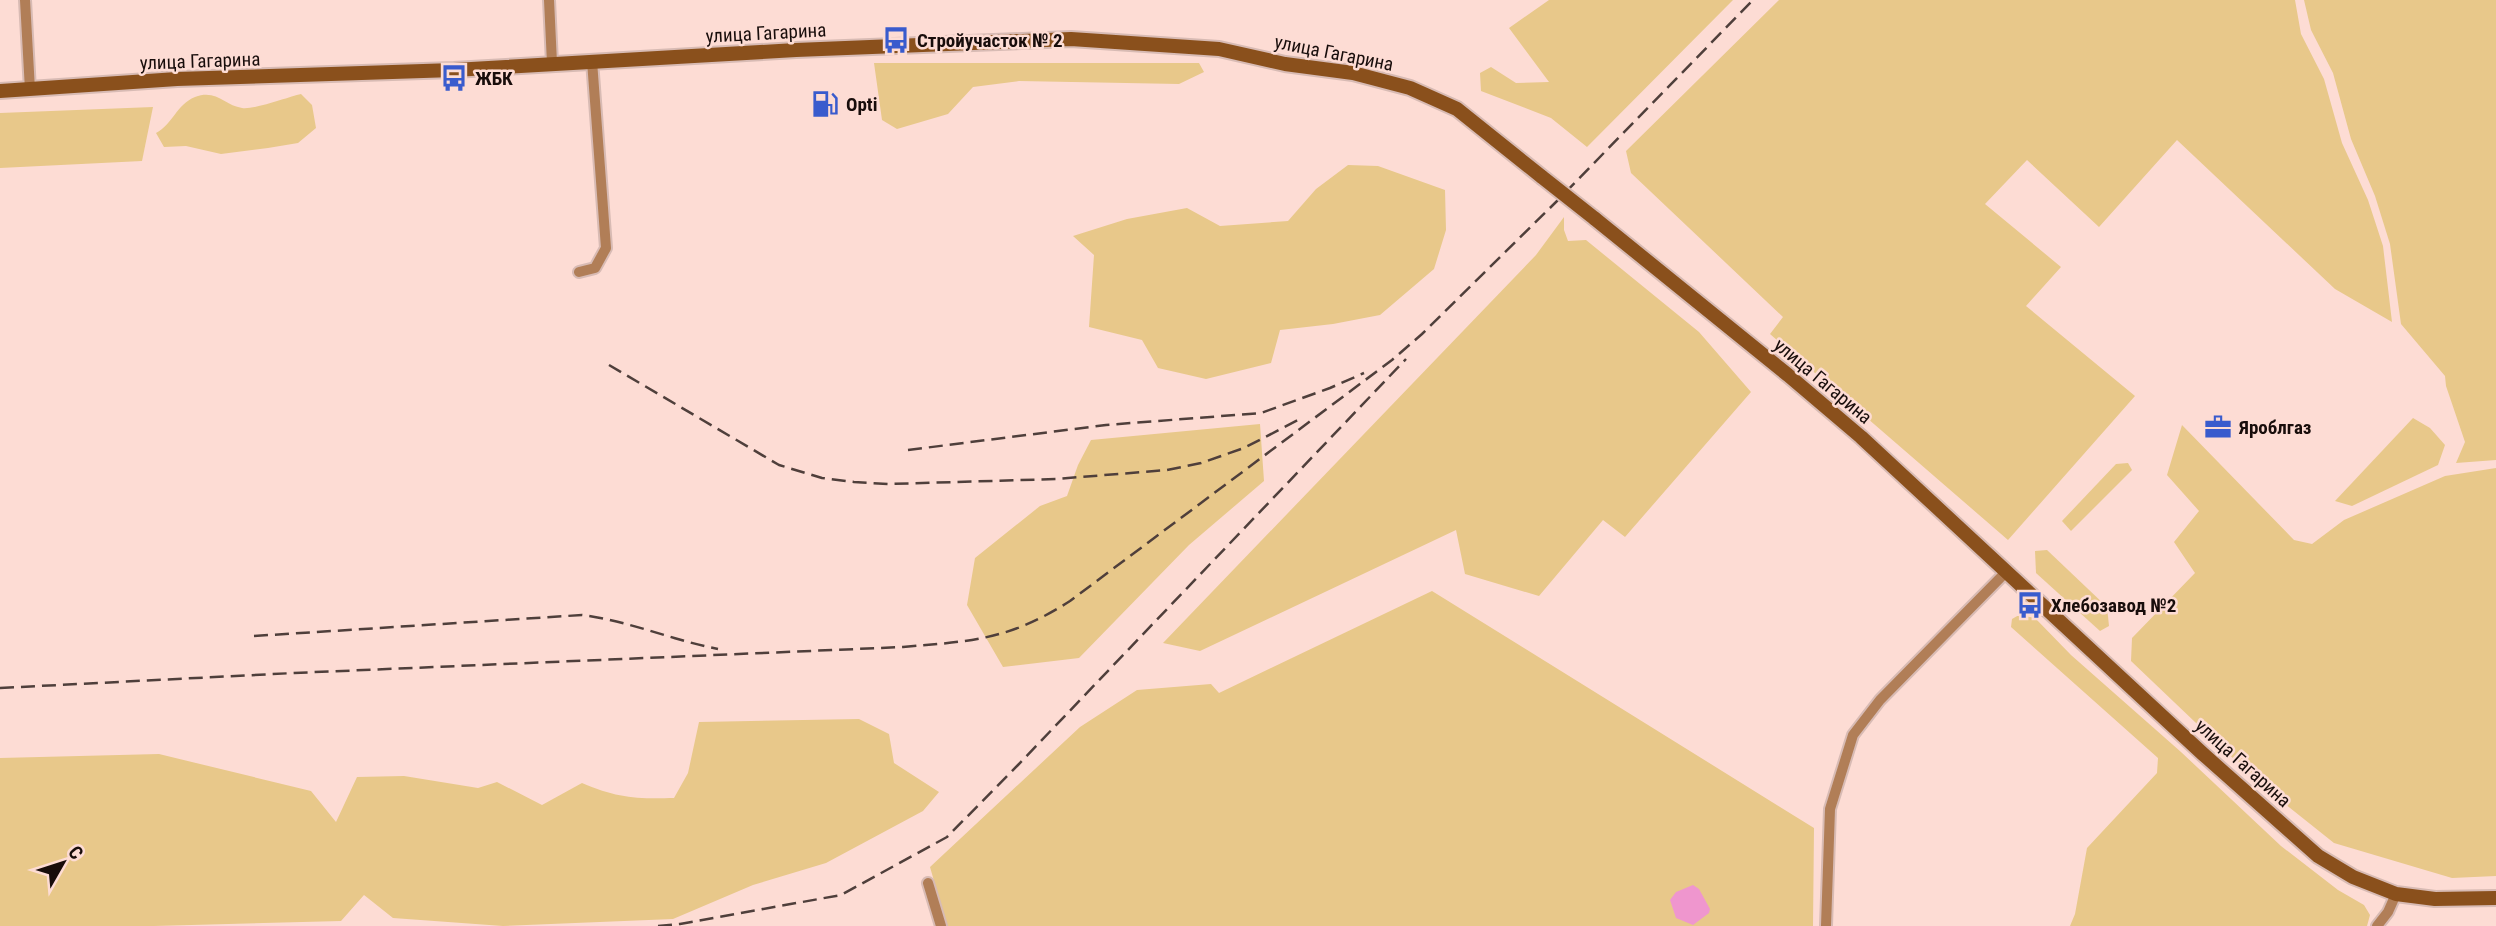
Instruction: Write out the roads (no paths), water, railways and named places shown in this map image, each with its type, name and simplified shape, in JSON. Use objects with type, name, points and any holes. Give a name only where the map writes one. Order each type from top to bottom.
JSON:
[{"type":"main road","name":"улица Гагарина","points":[[0,91],[177,79],[335,75],[1071,39],[1219,49],[1285,64],[1382,79],[1429,94],[1467,116],[1828,409],[2318,856],[2353,877],[2396,894],[2435,899],[2496,898]]},
{"type":"street","points":[[25,0],[30,90]]},
{"type":"street","points":[[549,0],[552,63]]},
{"type":"street","points":[[579,272],[595,268],[606,248],[592,61]]},
{"type":"street","points":[[1826,926],[1830,809],[1853,735],[1881,700],[2007,571]]},
{"type":"street","points":[[928,883],[941,926]]},
{"type":"street","points":[[2377,926],[2388,912],[2396,894]]},
{"type":"railway","points":[[0,688],[903,647],[971,640],[1028,624],[1070,601],[1392,360],[1557,201],[1753,0]]},
{"type":"railway","points":[[658,926],[841,895],[947,837],[1406,359]]},
{"type":"railway","points":[[609,365],[779,465],[822,478],[854,482],[888,484],[1056,479],[1167,470],[1201,463],[1244,448],[1300,419]]},
{"type":"railway","points":[[908,450],[1106,425],[1261,413],[1364,373]]},
{"type":"railway","points":[[254,636],[582,615],[718,649]]},
{"type":"place","name":"Стройучасток № 2","points":[[896,40]]},
{"type":"place","name":"ЖБК","points":[[454,78]]},
{"type":"place","name":"Opti","points":[[825,104]]},
{"type":"place","name":"Яроблгаз","points":[[2218,427]]},
{"type":"place","name":"Хлебозавод №2","points":[[2030,605]]}]
